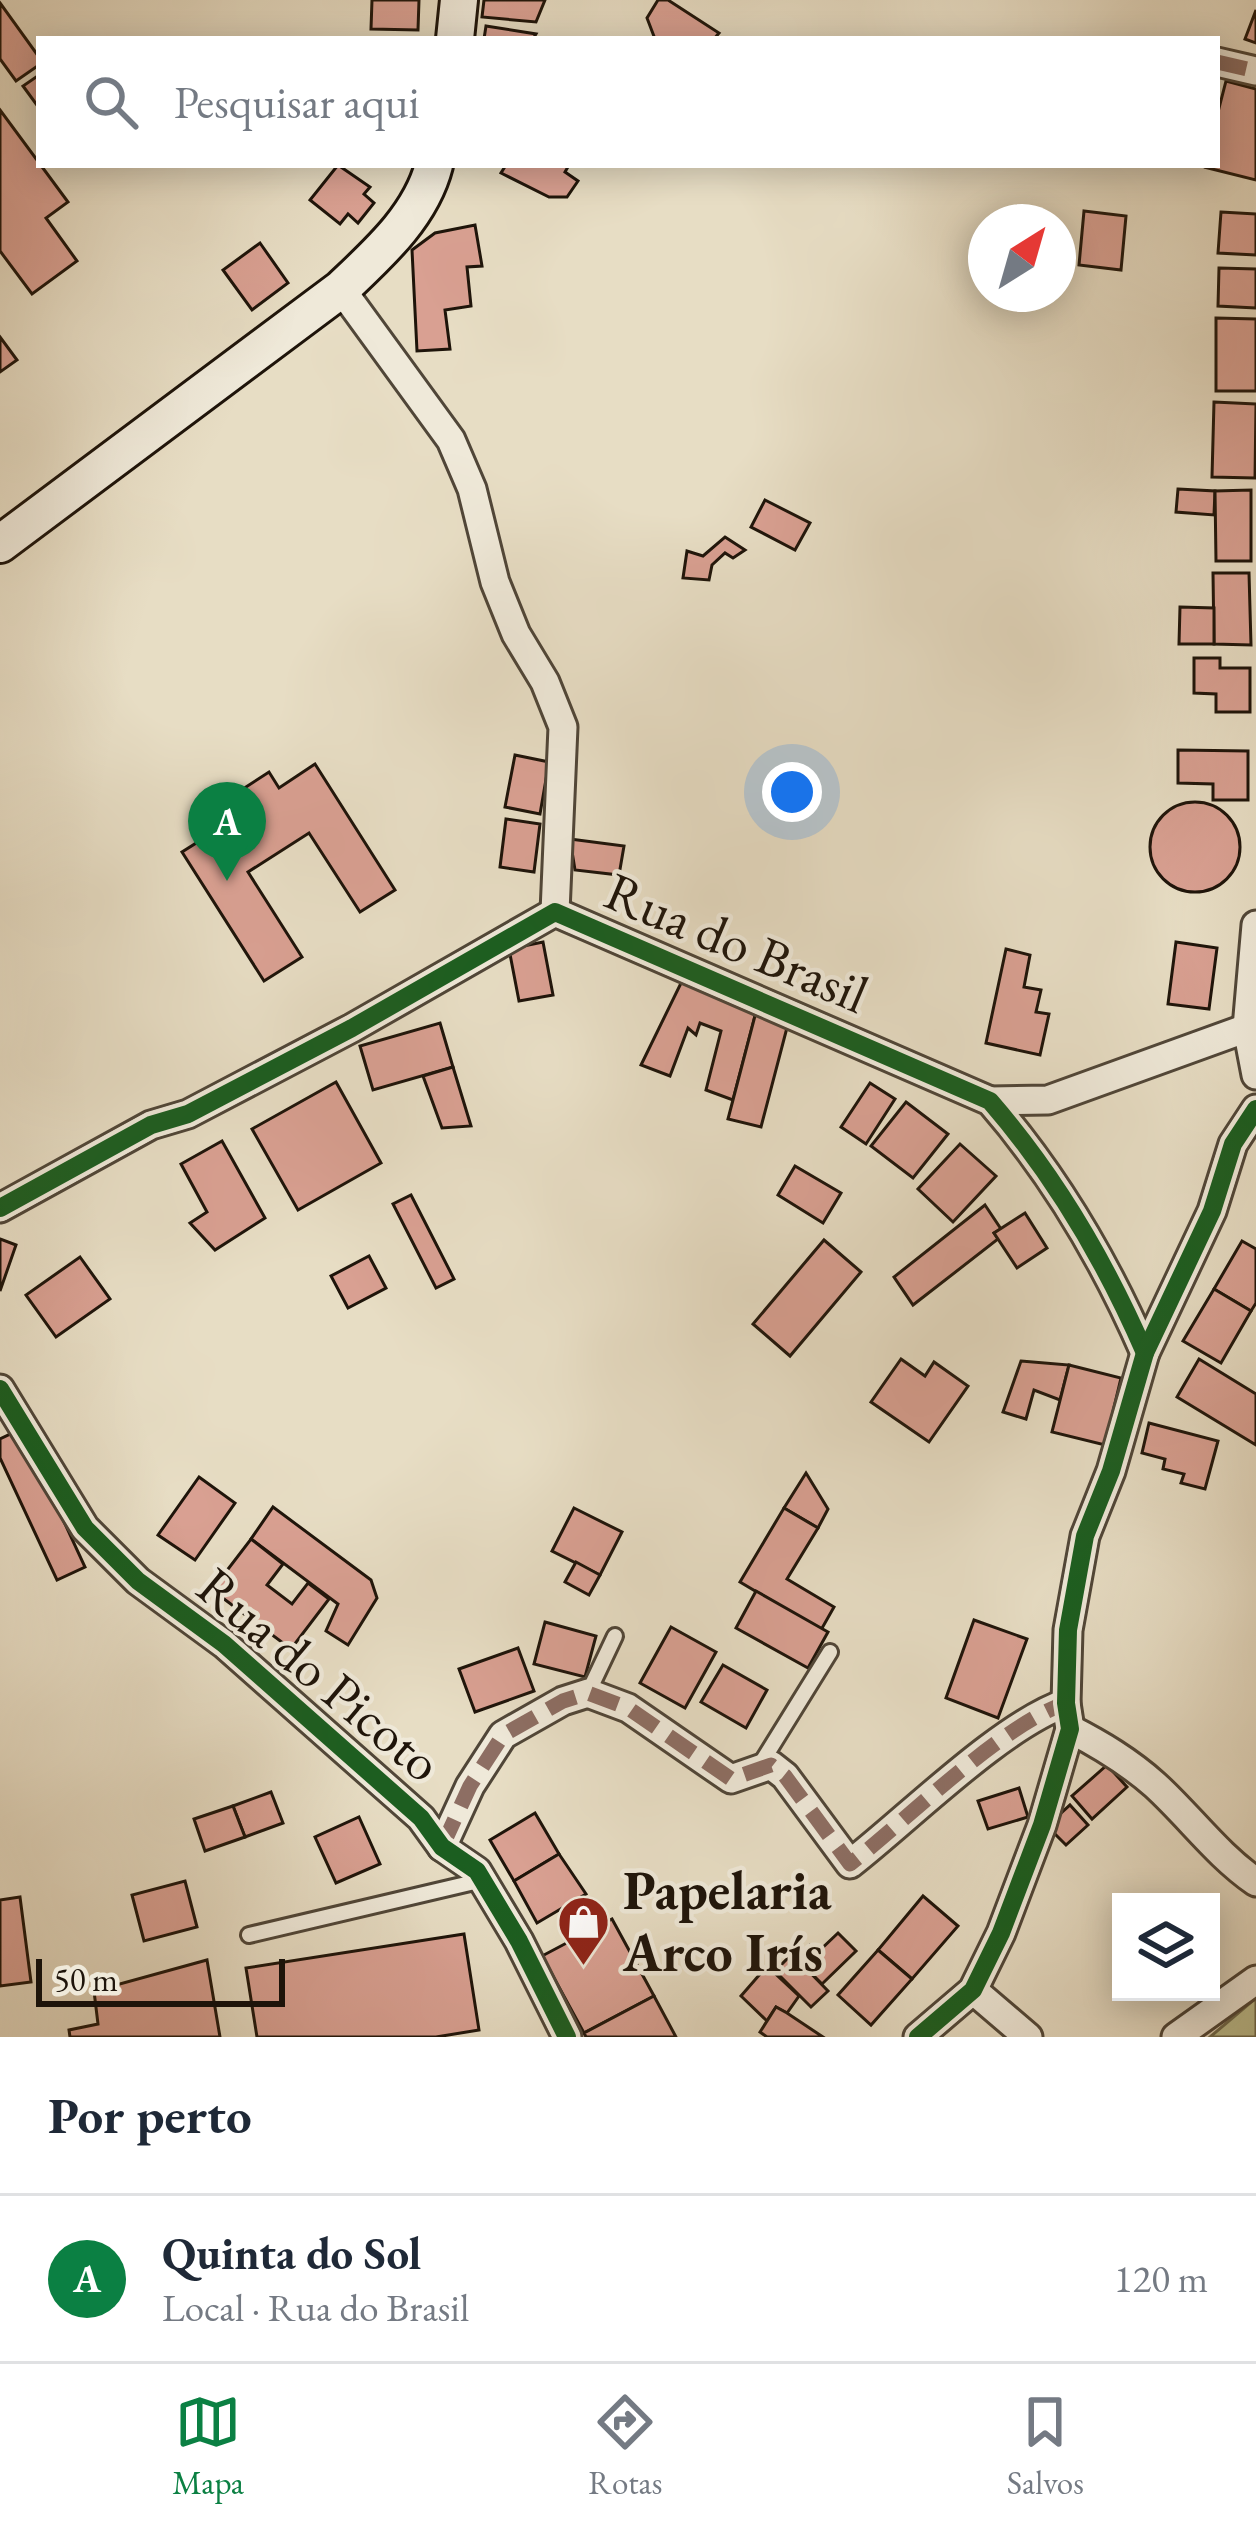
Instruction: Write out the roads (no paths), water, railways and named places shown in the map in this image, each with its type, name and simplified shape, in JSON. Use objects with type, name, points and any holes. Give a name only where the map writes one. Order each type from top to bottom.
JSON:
[{"type":"main road","points":[[455,36],[458,0]]},
{"type":"main road","points":[[0,544],[341,289],[389,244],[429,185],[433,168]]},
{"type":"street","points":[[1220,63],[1256,71]]},
{"type":"street","points":[[341,289],[451,440],[472,489],[495,582],[563,727],[555,912]]},
{"type":"street","name":"Rua do Brasil","points":[[0,1208],[151,1125],[188,1114],[370,1018],[555,912],[990,1101],[1026,1143],[1116,1285],[1145,1354]]},
{"type":"street","points":[[1256,926],[1247,1028],[1256,1075]]},
{"type":"street","points":[[990,1101],[1048,1100],[1247,1028]]},
{"type":"street","points":[[918,2037],[973,1990],[1023,1881],[1068,1716],[1068,1630],[1085,1536],[1111,1471],[1145,1354],[1212,1211],[1234,1144],[1256,1109]]},
{"type":"street","name":"Rua do Picoto","points":[[0,1388],[85,1528],[138,1581],[224,1644],[403,1802],[442,1847],[477,1871],[519,1941],[566,2037]]},
{"type":"street","points":[[442,1847],[470,1786],[503,1735],[563,1701],[588,1693],[628,1708],[731,1779],[771,1765],[785,1776],[850,1864],[1046,1710],[1068,1716],[1116,1753],[1157,1787],[1232,1865],[1256,1882]]},
{"type":"street","points":[[1176,2037],[1256,1980]]},
{"type":"street","points":[[973,1990],[1028,2037]]},
{"type":"lane","points":[[588,1693],[615,1636]]},
{"type":"lane","points":[[756,1770],[830,1652]]},
{"type":"lane","points":[[249,1935],[482,1880]]},
{"type":"place","name":"Quinta do Sol","points":[[227,881]]},
{"type":"place","name":"Papelaria Arco Irís","points":[[584,1967]]}]
